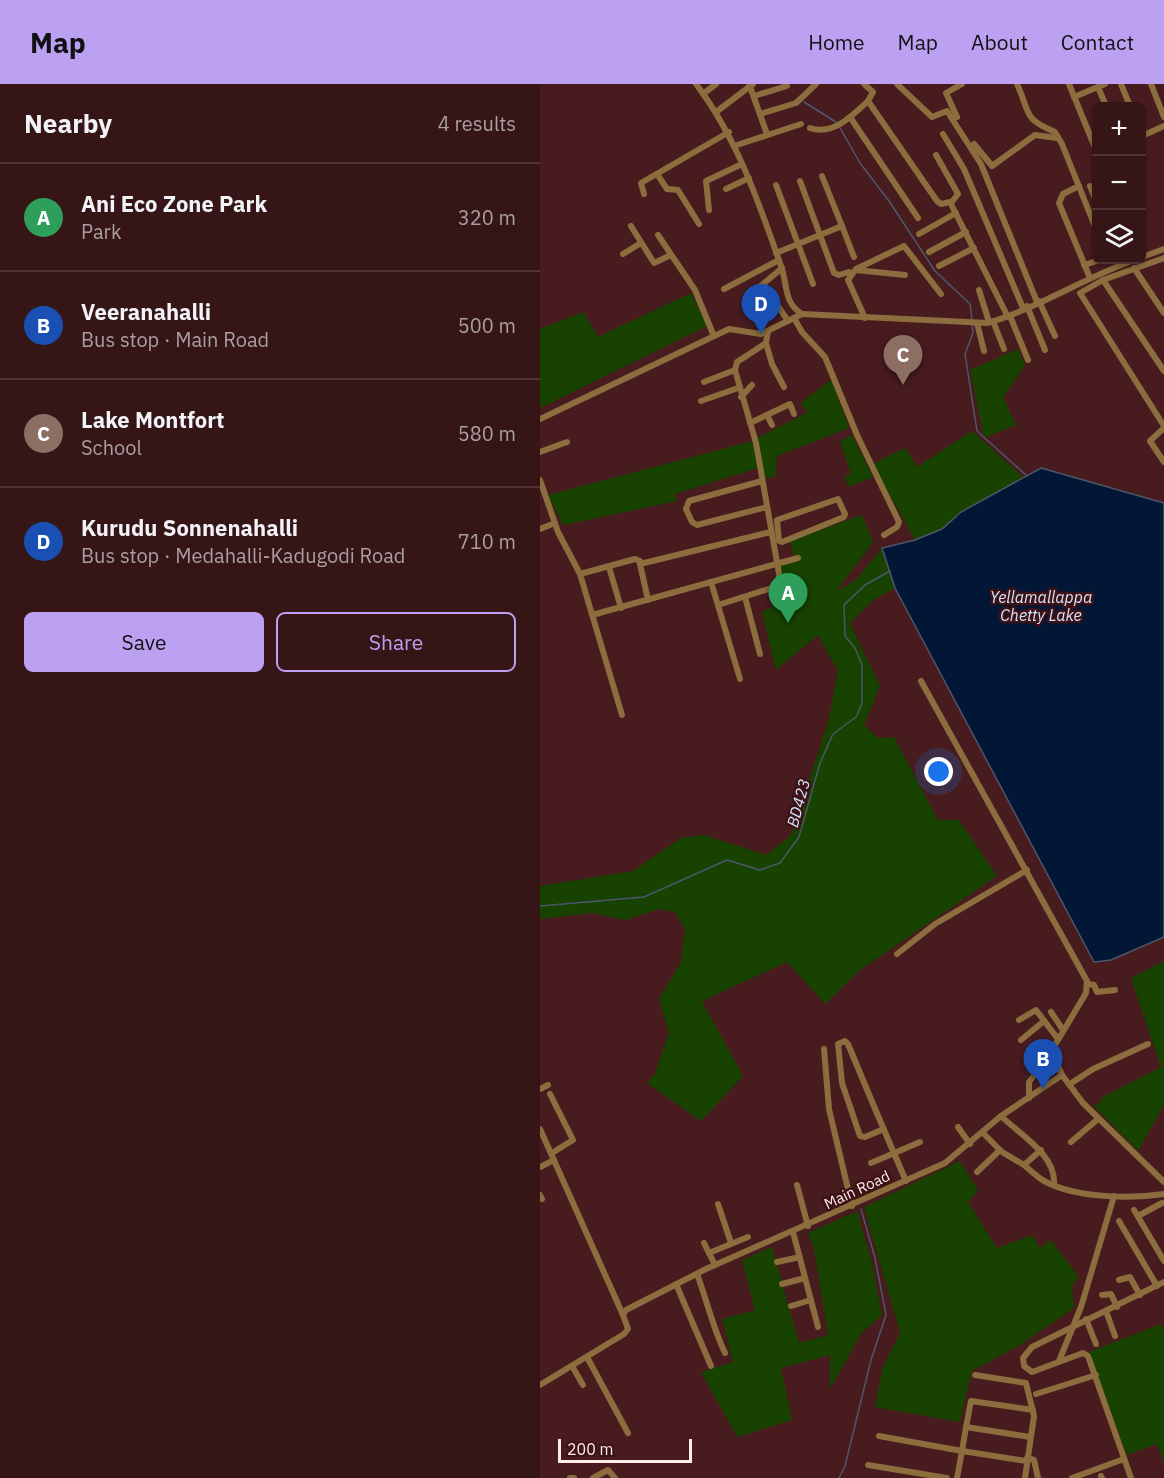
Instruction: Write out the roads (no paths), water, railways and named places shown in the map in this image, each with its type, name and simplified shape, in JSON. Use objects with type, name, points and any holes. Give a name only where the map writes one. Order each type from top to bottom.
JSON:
[{"type":"street","points":[[696,84],[729,132],[782,268],[786,293],[793,308],[802,314]]},
{"type":"street","points":[[703,94],[716,84]]},
{"type":"street","points":[[760,114],[797,102],[816,84]]},
{"type":"street","points":[[810,128],[819,131],[832,129],[850,117],[868,101],[873,92],[864,84]]},
{"type":"street","points":[[897,84],[932,117],[947,111],[967,140],[981,164],[1055,336]]},
{"type":"street","points":[[962,84],[946,93],[947,99],[988,164],[996,164],[1035,135],[1057,138]]},
{"type":"street","points":[[1017,84],[1031,119],[1040,127],[1055,132],[1092,219]]},
{"type":"street","points":[[1070,84],[1092,140]]},
{"type":"street","points":[[1074,97],[1105,84]]},
{"type":"street","points":[[1121,84],[1128,102]]},
{"type":"street","points":[[1151,84],[1164,117]]},
{"type":"street","points":[[716,112],[751,85],[767,134]]},
{"type":"street","points":[[754,96],[788,86]]},
{"type":"street","points":[[1098,87],[1104,102]]},
{"type":"street","points":[[868,101],[937,201],[940,204],[951,203],[958,194],[936,155]]},
{"type":"street","points":[[850,117],[918,218]]},
{"type":"street","points":[[734,146],[801,124]]},
{"type":"street","points":[[1146,133],[1164,126]]},
{"type":"street","points":[[644,194],[641,184],[729,132]]},
{"type":"street","points":[[943,134],[964,169],[1045,350]]},
{"type":"street","points":[[710,210],[706,181],[742,164]]},
{"type":"street","points":[[657,174],[667,189],[678,190],[699,224]]},
{"type":"street","points":[[822,176],[854,256]]},
{"type":"street","points":[[726,189],[748,178]]},
{"type":"street","points":[[800,181],[834,273],[839,275],[853,271],[904,246],[941,294]]},
{"type":"street","points":[[776,185],[813,284]]},
{"type":"street","points":[[1079,186],[1065,192],[1059,200],[1090,278]]},
{"type":"street","points":[[1090,186],[1092,191]]},
{"type":"street","points":[[951,203],[1009,316],[1028,360]]},
{"type":"street","points":[[919,234],[956,213]]},
{"type":"street","points":[[631,226],[655,263],[671,255]]},
{"type":"street","points":[[776,253],[842,226]]},
{"type":"street","points":[[929,252],[966,232]]},
{"type":"street","points":[[658,235],[695,290],[712,334]]},
{"type":"street","points":[[623,254],[641,243]]},
{"type":"street","points":[[939,266],[974,248]]},
{"type":"street","points":[[1146,254],[1164,249]]},
{"type":"street","points":[[1164,258],[1083,289],[1080,297],[1164,427],[1150,441],[1164,462]]},
{"type":"street","points":[[724,289],[779,260]]},
{"type":"street","points":[[1084,265],[1092,262]]},
{"type":"street","points":[[1110,264],[1112,268]]},
{"type":"street","points":[[540,419],[712,334],[729,329],[761,334],[802,314],[991,322],[1009,316],[1119,264]]},
{"type":"street","points":[[750,295],[782,268]]},
{"type":"street","points":[[1134,268],[1164,313]]},
{"type":"street","points":[[853,271],[904,274]]},
{"type":"street","points":[[853,271],[848,280],[865,318]]},
{"type":"street","points":[[1103,280],[1164,371]]},
{"type":"street","points":[[764,285],[802,333],[825,357],[856,435],[899,522],[897,527],[884,535]]},
{"type":"street","points":[[979,290],[1004,350]]},
{"type":"street","points":[[977,323],[984,351]]},
{"type":"street","points":[[768,331],[766,343],[775,371],[784,387]]},
{"type":"street","points":[[718,605],[781,586],[773,529],[756,443],[738,388],[735,370],[737,362],[766,343]]},
{"type":"street","points":[[704,382],[735,370]]},
{"type":"street","points":[[741,397],[752,385]]},
{"type":"street","points":[[701,401],[738,388]]},
{"type":"street","points":[[750,423],[790,404],[794,414]]},
{"type":"street","points":[[767,415],[772,425]]},
{"type":"street","points":[[540,452],[567,442]]},
{"type":"street","points":[[540,480],[555,523],[580,574],[622,715]]},
{"type":"street","points":[[762,481],[689,501],[686,508],[692,522],[697,525],[767,507]]},
{"type":"street","points":[[838,499],[845,514],[844,517],[782,542],[779,541],[773,529],[777,520],[838,499]]},
{"type":"street","points":[[540,529],[555,523]]},
{"type":"street","points":[[640,564],[773,529]]},
{"type":"street","points":[[592,615],[798,558]]},
{"type":"street","points":[[580,574],[635,559],[640,561],[648,600]]},
{"type":"street","points":[[609,567],[621,608]]},
{"type":"street","points":[[711,582],[740,679]]},
{"type":"street","points":[[745,597],[760,654]]},
{"type":"street","points":[[921,681],[1088,984],[1086,993],[1053,1048],[1036,1060]]},
{"type":"street","points":[[897,954],[935,924],[1027,870]]},
{"type":"street","points":[[1088,984],[1094,985],[1097,992],[1115,990]]},
{"type":"street","points":[[1019,1020],[1035,1009],[1058,1039]]},
{"type":"street","points":[[1051,1012],[1063,1030]]},
{"type":"street","points":[[1021,1040],[1044,1021]]},
{"type":"street","points":[[884,1129],[865,1137],[860,1136],[842,1083],[838,1044],[845,1041],[848,1044],[884,1129],[894,1153],[906,1181]]},
{"type":"street","points":[[1070,1084],[1093,1069],[1148,1044]]},
{"type":"street","points":[[1053,1048],[1062,1075],[1098,1119],[1164,1182]]},
{"type":"street","points":[[824,1049],[829,1109],[852,1206]]},
{"type":"street","points":[[1029,1098],[1029,1082],[1037,1072]]},
{"type":"street","name":"Main Road","points":[[623,1315],[626,1310],[697,1274],[945,1163],[1001,1116],[1062,1075]]},
{"type":"street","points":[[540,1089],[548,1085]]},
{"type":"street","points":[[540,1167],[573,1140],[550,1094]]},
{"type":"street","points":[[1001,1116],[1041,1150],[1054,1176],[1054,1185]]},
{"type":"street","points":[[1071,1142],[1098,1119]]},
{"type":"street","points":[[958,1127],[970,1144]]},
{"type":"street","points":[[540,1129],[628,1324],[627,1331],[540,1385]]},
{"type":"street","points":[[983,1133],[1000,1150],[1054,1185],[1090,1194],[1114,1196],[1164,1194]]},
{"type":"street","points":[[871,1163],[920,1142]]},
{"type":"street","points":[[977,1172],[1000,1150]]},
{"type":"street","points":[[1024,1165],[1041,1150]]},
{"type":"street","points":[[797,1185],[808,1226]]},
{"type":"street","points":[[1059,1362],[1081,1306],[1114,1196]]},
{"type":"street","points":[[1162,1203],[1136,1213],[1164,1261]]},
{"type":"street","points":[[718,1204],[731,1243]]},
{"type":"street","points":[[1119,1221],[1157,1286]]},
{"type":"street","points":[[793,1232],[818,1327]]},
{"type":"street","points":[[709,1252],[748,1236]]},
{"type":"street","points":[[704,1243],[716,1266]]},
{"type":"street","points":[[777,1262],[800,1257]]},
{"type":"street","points":[[697,1274],[712,1313],[713,1328],[725,1353]]},
{"type":"street","points":[[1119,1280],[1130,1277],[1140,1295]]},
{"type":"street","points":[[782,1284],[805,1278]]},
{"type":"street","points":[[1131,1478],[1095,1375],[1085,1354],[1032,1372],[1024,1366],[1023,1358],[1032,1347],[1164,1282]]},
{"type":"street","points":[[676,1284],[711,1366]]},
{"type":"street","points":[[1102,1295],[1111,1294],[1117,1307]]},
{"type":"street","points":[[791,1306],[811,1300]]},
{"type":"street","points":[[1106,1311],[1115,1336]]},
{"type":"street","points":[[1086,1319],[1096,1344]]},
{"type":"street","points":[[587,1357],[628,1433]]},
{"type":"street","points":[[572,1366],[583,1385]]},
{"type":"street","points":[[975,1375],[1026,1383],[1033,1410],[1024,1478]]},
{"type":"street","points":[[1036,1394],[1095,1375]]},
{"type":"street","points":[[957,1478],[971,1401],[1033,1410]]},
{"type":"street","points":[[966,1426],[1030,1437]]},
{"type":"street","points":[[879,1436],[962,1451],[1034,1460],[1038,1478]]},
{"type":"street","points":[[1072,1478],[1124,1459]]},
{"type":"street","points":[[868,1465],[947,1478]]},
{"type":"street","points":[[593,1478],[609,1470],[615,1478]]},
{"type":"water","name":"Yellamallappa Chetty Lake","points":[[1041,468],[1164,503],[1164,937],[1111,960],[1094,962],[895,588],[882,548],[915,540],[942,529],[961,512]]},
{"type":"waterway","points":[[804,102],[836,122]]},
{"type":"waterway","points":[[839,126],[860,163],[889,201],[935,271],[970,304],[972,320]]},
{"type":"waterway","points":[[972,324],[973,333],[965,354],[977,431],[1027,476]]},
{"type":"waterway","name":"BD423","points":[[540,906],[644,897],[727,860],[760,870],[780,863],[799,837],[820,763],[833,734],[856,717],[862,704],[862,665],[855,648],[845,636],[844,605],[865,585],[890,571]]},
{"type":"waterway","points":[[839,1478],[845,1466],[871,1360],[886,1315],[875,1258],[861,1209]]},
{"type":"place","name":"Kurudu Sonnenahalli","points":[[761,334]]},
{"type":"place","name":"Lake Montfort","points":[[903,385]]},
{"type":"place","name":"Ani Eco Zone Park","points":[[788,623]]},
{"type":"place","name":"Veeranahalli","points":[[1043,1089]]}]
